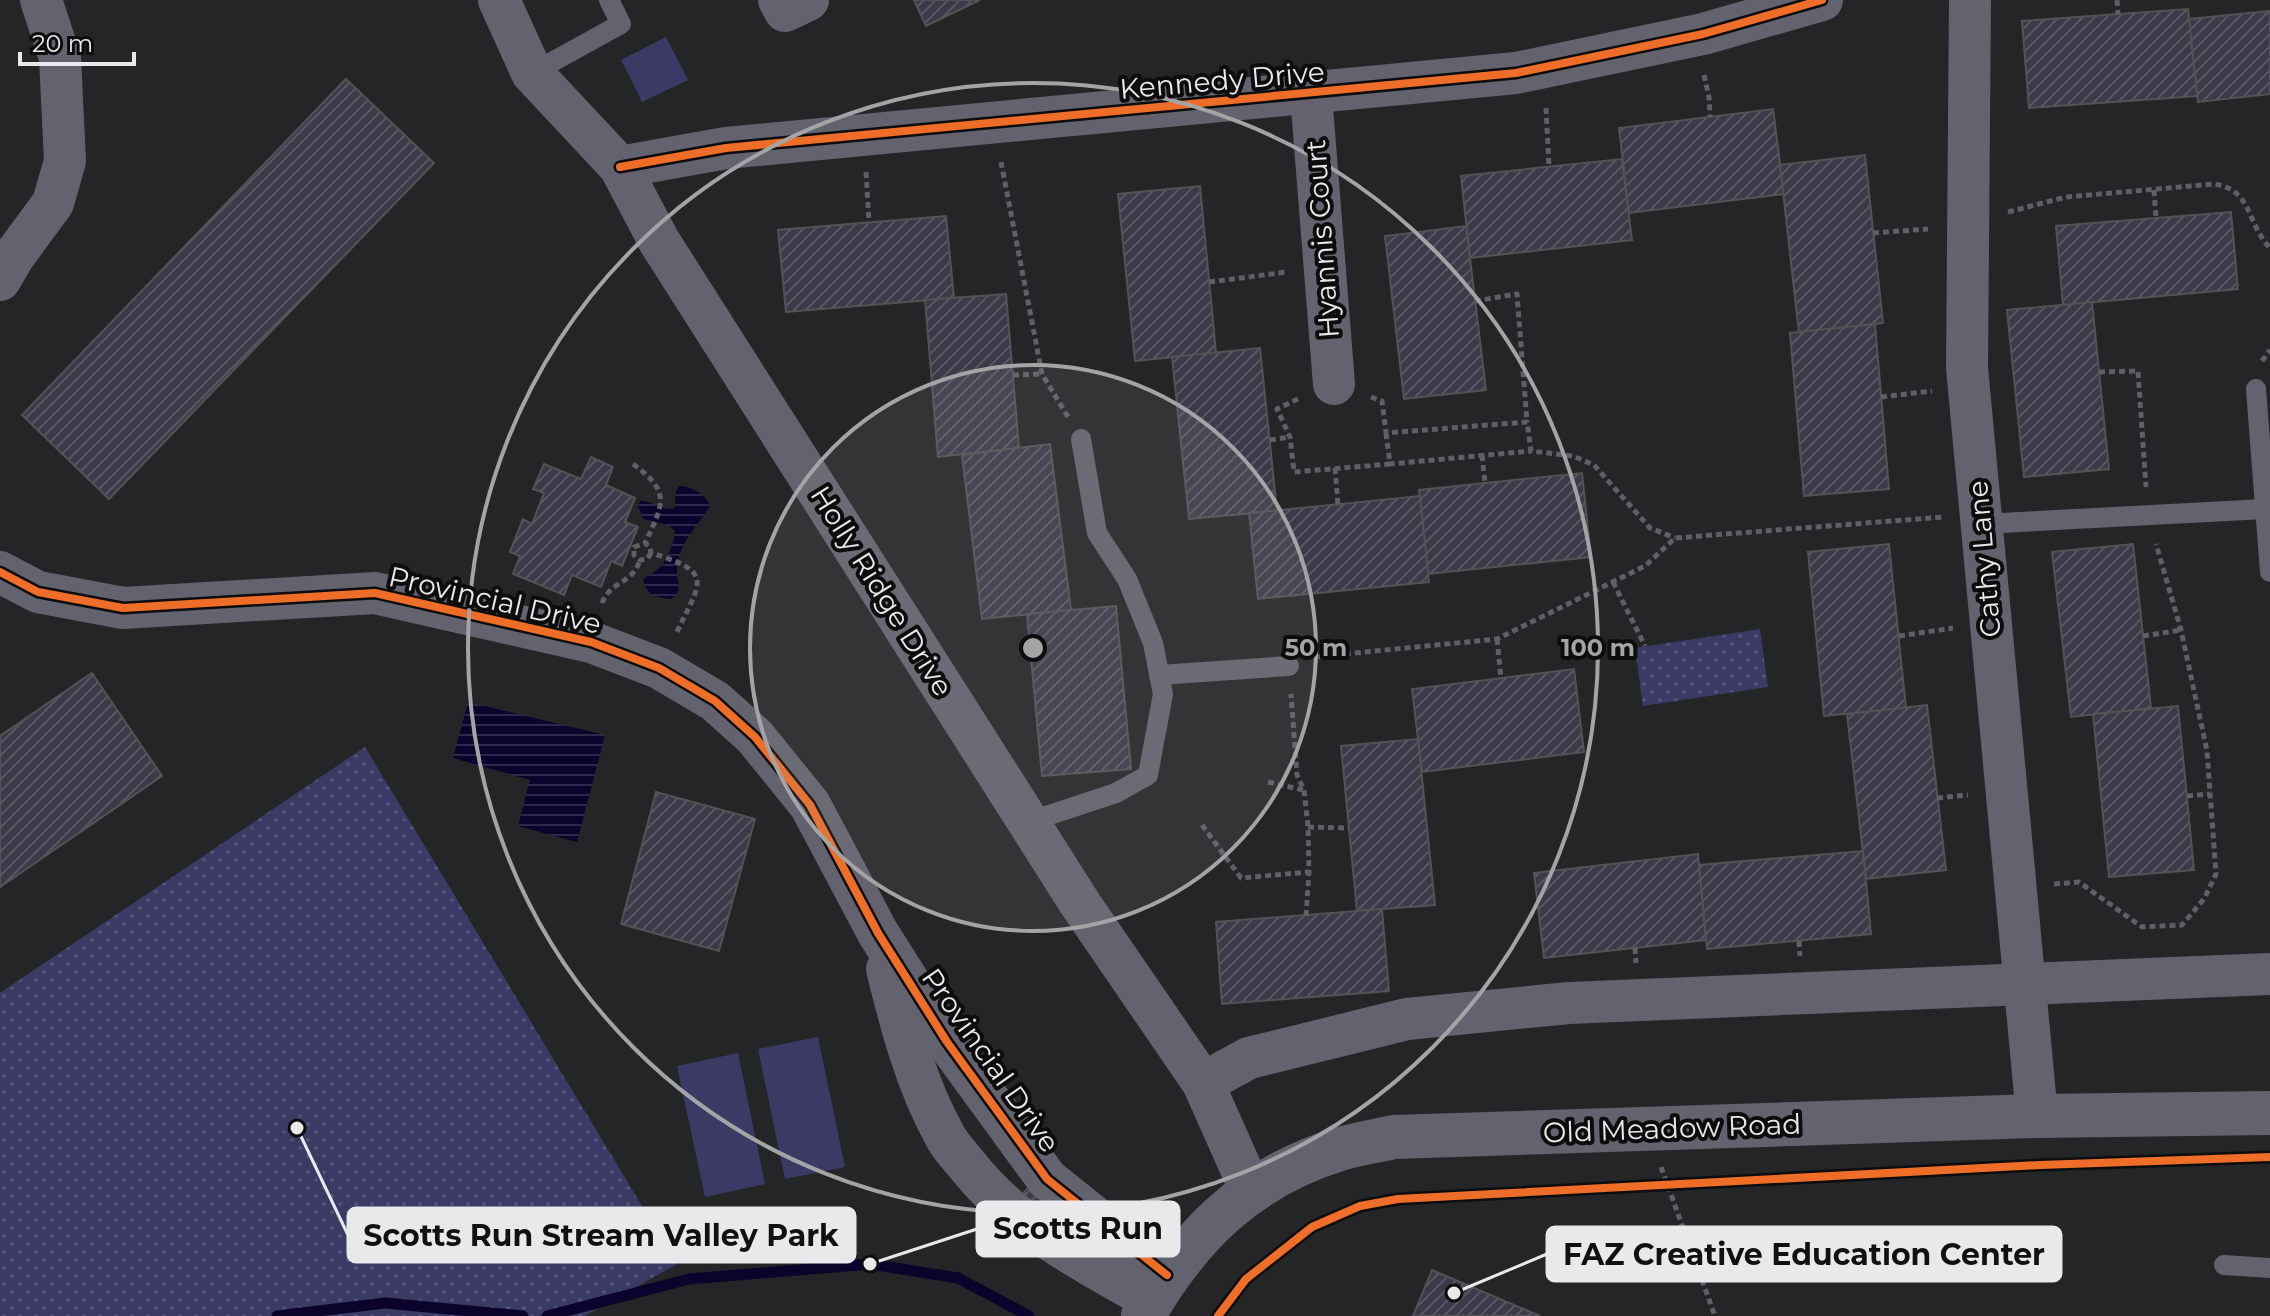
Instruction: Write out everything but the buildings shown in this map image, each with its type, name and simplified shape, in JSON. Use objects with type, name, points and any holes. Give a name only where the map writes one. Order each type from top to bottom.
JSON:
[{"type":"street","points":[[0,280],[53,203],[65,161],[60,58],[41,0]]},
{"type":"street","name":"Holly Ridge Drive","points":[[499,0],[532,73],[620,167],[659,241],[1028,822],[1203,1083],[1251,1191]]},
{"type":"street","points":[[779,0],[785,11],[808,0]]},
{"type":"street","name":"Kennedy Drive","points":[[620,167],[726,148],[1311,95],[1516,73],[1703,34],[1822,0]]},
{"type":"street","name":"Cathy Lane","points":[[1970,0],[1967,225],[1969,387],[2037,1116]]},
{"type":"street","name":"Hyannis Court","points":[[1311,95],[1334,384]]},
{"type":"street","name":"Provincial Drive","points":[[0,572],[38,592],[123,608],[375,593],[591,642],[659,668],[715,701],[755,737],[810,805],[878,933],[947,1042],[1047,1179],[1154,1297]]},
{"type":"street","name":"Provincial Drive","points":[[878,933],[902,1031],[945,1138],[980,1182],[1018,1218],[1063,1250],[1154,1297]]},
{"type":"street","points":[[1203,1083],[1249,1058],[1407,1019],[1569,1003],[2270,974]]},
{"type":"street","name":"Old Meadow Road","points":[[1154,1297],[1207,1228],[1251,1191],[1296,1166],[1340,1149],[1394,1137],[2037,1116],[2270,1113]]},
{"type":"lane","points":[[532,73],[621,24],[609,0]]},
{"type":"lane","points":[[2256,389],[2270,572]]},
{"type":"lane","points":[[1028,822],[1116,793],[1148,775],[1163,694],[1153,643],[1127,579],[1097,533],[1081,439]]},
{"type":"lane","points":[[1981,519],[2148,516],[2265,509]]},
{"type":"lane","points":[[1159,675],[1289,666]]},
{"type":"lane","points":[[2224,1265],[2270,1268]]},
{"type":"path","points":[[2117,0],[2118,14]]},
{"type":"path","points":[[1541,68],[1549,167]]},
{"type":"path","points":[[995,123],[1042,374],[1081,439]]},
{"type":"path","points":[[864,135],[869,222]]},
{"type":"path","points":[[1873,233],[1967,225],[2066,197],[2214,184],[2231,187],[2241,197],[2262,240],[2270,248]]},
{"type":"path","points":[[2154,190],[2156,218]]},
{"type":"path","points":[[1209,282],[1325,267]]},
{"type":"path","points":[[1475,301],[1517,294],[1531,451]]},
{"type":"path","points":[[2094,891],[2142,927],[2182,925],[2204,899],[2216,874],[2207,751],[2181,630],[2148,516],[2138,371],[2099,372]]},
{"type":"path","points":[[1013,375],[1042,374]]},
{"type":"path","points":[[1390,464],[1382,401],[1334,384],[1277,409],[1290,437],[1294,472],[1390,464],[1531,451],[1573,456],[1594,465],[1650,528],[1675,538],[1981,519]]},
{"type":"path","points":[[1881,397],[1969,387]]},
{"type":"path","points":[[1386,433],[1527,422]]},
{"type":"path","points":[[1270,440],[1290,437]]},
{"type":"path","points":[[1482,455],[1485,483]]},
{"type":"path","points":[[633,464],[653,479],[662,502],[645,543]]},
{"type":"path","points":[[1335,468],[1338,505]]},
{"type":"path","points":[[1306,916],[1308,827],[1304,790],[1297,775],[1288,659],[1497,639],[1645,566],[1675,538]]},
{"type":"path","points":[[645,543],[632,546],[634,555],[640,560],[654,554]]},
{"type":"path","points":[[645,543],[654,554],[688,566],[695,574],[697,592],[659,668]]},
{"type":"path","points":[[591,642],[606,592],[630,579],[640,560]]},
{"type":"path","points":[[1613,582],[1645,646]]},
{"type":"path","points":[[1899,636],[1990,623]]},
{"type":"path","points":[[2143,636],[2181,630]]},
{"type":"path","points":[[1497,639],[1501,678]]},
{"type":"path","points":[[1268,782],[1304,790]]},
{"type":"path","points":[[2187,796],[2210,794]]},
{"type":"path","points":[[1202,825],[1241,878],[1309,872]]},
{"type":"path","points":[[1308,827],[1349,828]]},
{"type":"path","points":[[1647,1129],[1715,1316]]},
{"type":"path","points":[[1652,1186],[1683,1185]]},
{"type":"shaded area","points":[[666,37],[688,80],[642,102],[621,60]]},
{"type":"shaded area","points":[[680,485],[702,494],[710,506],[681,552],[675,596],[671,599],[661,598],[647,590],[643,580],[665,560],[675,531],[669,525],[643,519],[638,506],[640,501],[645,501],[675,508],[676,491]]},
{"type":"shaded area","points":[[1760,629],[1768,687],[1643,706],[1635,648]]},
{"type":"shaded area","points":[[468,702],[605,735],[577,842],[518,826],[530,780],[453,758]]},
{"type":"shaded area","points":[[365,747],[677,1264],[585,1316],[0,1316],[0,993]]},
{"type":"shaded area","points":[[818,1037],[845,1167],[785,1179],[758,1049]]},
{"type":"shaded area","points":[[738,1053],[765,1184],[705,1197],[677,1066]]},
{"type":"waterway","points":[[547,1316],[689,1279],[870,1264],[958,1278],[1029,1316]]},
{"type":"waterway","points":[[277,1316],[385,1303],[523,1316]]},
{"type":"cycle path","points":[[620,167],[726,148],[1516,73],[1703,34],[1822,0]]},
{"type":"cycle path","points":[[0,572],[38,592],[123,608],[375,593],[591,642],[659,668],[715,701],[755,737],[810,805],[878,933],[947,1042],[1047,1179],[1167,1275]]},
{"type":"cycle path","points":[[1218,1316],[1246,1279],[1312,1227],[1360,1206],[1398,1199],[2040,1165],[2270,1157]]},
{"type":"place","name":"Scotts Run Stream Valley Park","points":[[297,1128]]},
{"type":"place","name":"Scotts Run","points":[[870,1264]]},
{"type":"place","name":"FAZ Creative Education Center","points":[[1454,1293]]}]
